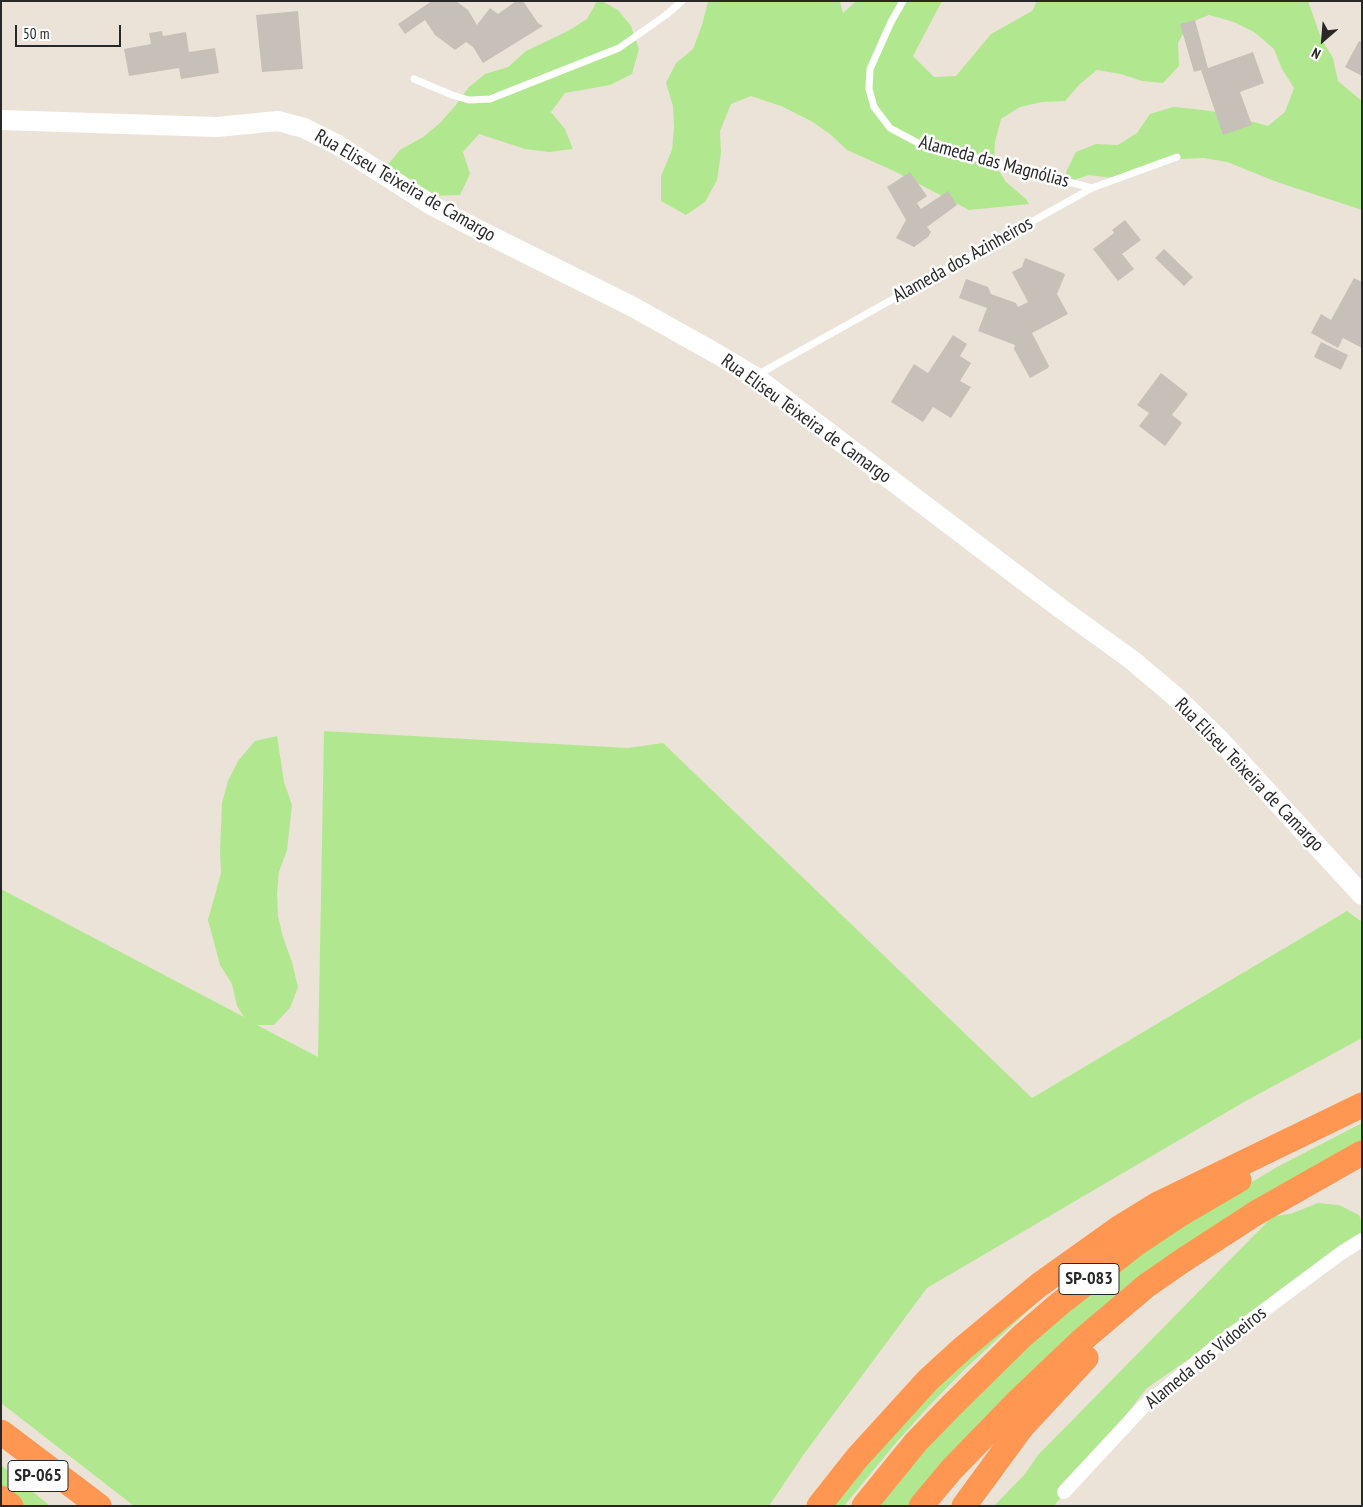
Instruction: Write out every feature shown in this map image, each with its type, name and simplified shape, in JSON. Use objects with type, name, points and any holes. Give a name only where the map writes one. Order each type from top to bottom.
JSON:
[{"type":"highway","points":[[819,1506],[857,1458],[928,1380],[963,1348],[1039,1285],[1104,1238],[1158,1204],[1362,1105]]},
{"type":"highway","name":"SP-083","points":[[864,1506],[916,1442],[965,1392],[1021,1337],[1098,1272],[1179,1215],[1271,1162],[1362,1113]]},
{"type":"highway","name":"SP-083","points":[[921,1506],[952,1469],[1019,1400],[1081,1341],[1146,1286],[1256,1213],[1362,1153]]},
{"type":"highway","points":[[964,1506],[1021,1428],[1074,1370],[1107,1338],[1170,1284],[1289,1195]]},
{"type":"highway","points":[[1,1432],[99,1506]]},
{"type":"highway","name":"SP-065","points":[[1,1447],[74,1506]]},
{"type":"highway","name":"SP-065","points":[[1,1498],[10,1506]]},
{"type":"street","name":"Rua Eliseu Teixeira de Camargo","points":[[1,120],[217,127],[278,121],[304,128],[382,170],[433,206],[633,307],[754,376],[1044,596],[1132,660],[1177,698],[1220,740],[1362,895]]},
{"type":"street","name":"Alameda dos Vidoeiros","points":[[1064,1492],[1143,1407],[1216,1346],[1341,1253],[1362,1240]]},
{"type":"lane","points":[[414,79],[469,100],[490,98],[619,48],[666,15],[682,1]]},
{"type":"lane","name":"Alameda das Magnólias","points":[[903,1],[891,22],[870,69],[868,89],[874,107],[890,128],[918,143],[1092,188]]},
{"type":"lane","name":"Alameda dos Azinheiros","points":[[754,376],[1092,188],[1177,157]]},
{"type":"green space","points":[[597,1],[602,1],[618,10],[631,26],[639,49],[632,74],[610,85],[565,93],[551,112],[565,129],[573,149],[549,152],[525,149],[479,134],[463,152],[470,174],[460,195],[433,196],[385,168],[400,150],[423,137],[440,123],[469,87],[485,74],[508,67],[526,51],[568,31],[587,19]]},
{"type":"green space","points":[[708,1],[840,1],[843,13],[856,1],[942,1],[913,56],[934,77],[956,76],[991,34],[1032,11],[1037,1],[1308,1],[1321,38],[1333,58],[1338,81],[1362,101],[1362,210],[1277,182],[1227,162],[1204,158],[1181,159],[1137,169],[1113,178],[1089,175],[1068,182],[1066,172],[1076,152],[1096,144],[1118,145],[1137,133],[1150,114],[1173,107],[1195,109],[1218,112],[1268,126],[1285,112],[1294,88],[1282,69],[1274,49],[1254,32],[1234,22],[1209,15],[1189,23],[1178,43],[1179,66],[1163,83],[1142,81],[1121,74],[1097,70],[1080,84],[1065,101],[1042,102],[1020,107],[1001,119],[995,142],[994,163],[1006,182],[1026,199],[1029,204],[969,210],[894,171],[847,150],[830,134],[811,121],[781,106],[751,96],[731,104],[720,131],[721,153],[717,180],[705,202],[686,215],[661,201],[661,176],[672,150],[674,128],[673,106],[666,83],[676,63],[693,49]]},
{"type":"green space","points":[[324,731],[628,748],[663,743],[1032,1098],[1347,911],[1362,922],[1362,1038],[1244,1102],[927,1288],[804,1454],[769,1506],[134,1506],[1,1403],[1,889],[244,1017],[237,1006],[232,984],[220,965],[208,920],[221,873],[222,803],[228,781],[238,761],[255,741],[277,736],[284,782],[292,805],[287,850],[279,872],[277,893],[278,916],[298,987],[290,1008],[274,1025],[257,1025],[318,1057]]},
{"type":"green space","points":[[1362,1123],[1362,1145],[1220,1228],[913,1506],[878,1506],[942,1430],[1012,1359],[1118,1269],[1277,1167]]},
{"type":"green space","points":[[1318,1203],[1339,1205],[1359,1215],[1362,1222],[1362,1240],[1147,1388],[1054,1506],[994,1506],[1025,1474],[1038,1455],[1272,1217],[1293,1213]]},
{"type":"green space","points":[[1047,1293],[964,1370],[929,1406],[844,1506],[827,1506],[920,1398]]},
{"type":"green space","points":[[1,1465],[50,1506],[25,1506],[1,1486]]},
{"type":"building","points":[[432,1],[456,1],[468,10],[477,25],[490,8],[498,14],[516,1],[523,1],[538,23],[543,26],[483,63],[473,47],[466,42],[455,50],[435,35],[425,20],[405,34],[398,24]]},
{"type":"building","points":[[298,11],[303,69],[262,72],[256,15]]},
{"type":"building","points":[[1195,20],[1208,68],[1253,52],[1264,83],[1240,92],[1252,125],[1223,135],[1201,70],[1194,72],[1180,24]]},
{"type":"building","points":[[162,31],[163,36],[186,32],[189,52],[215,48],[219,73],[181,79],[179,68],[129,76],[124,49],[151,44],[149,33]]},
{"type":"building","points":[[1359,41],[1362,42],[1362,76],[1345,67]]},
{"type":"building","points":[[910,172],[927,196],[917,203],[921,209],[948,191],[957,205],[927,227],[931,232],[928,237],[914,247],[896,238],[906,220],[887,187]]},
{"type":"building","points":[[1125,220],[1141,240],[1122,254],[1134,269],[1118,281],[1093,249],[1114,233],[1112,230]]},
{"type":"building","points":[[1164,249],[1193,277],[1184,286],[1155,258]]},
{"type":"building","points":[[1025,258],[1065,275],[1057,294],[1068,314],[1032,333],[1049,366],[1030,378],[1014,349],[1015,345],[978,331],[987,308],[959,298],[966,279],[988,287],[991,294],[1016,303],[1018,307],[1028,302],[1012,272],[1022,267]]},
{"type":"building","points":[[1354,278],[1362,282],[1362,348],[1343,338],[1338,348],[1311,333],[1321,314],[1331,320]]},
{"type":"building","points":[[953,335],[967,344],[960,356],[971,363],[960,381],[971,387],[951,418],[933,407],[923,422],[891,402],[914,364],[928,373]]},
{"type":"building","points":[[1321,342],[1348,355],[1341,370],[1314,357]]},
{"type":"building","points":[[1161,373],[1188,394],[1172,415],[1182,423],[1165,446],[1139,426],[1149,413],[1137,405]]}]
